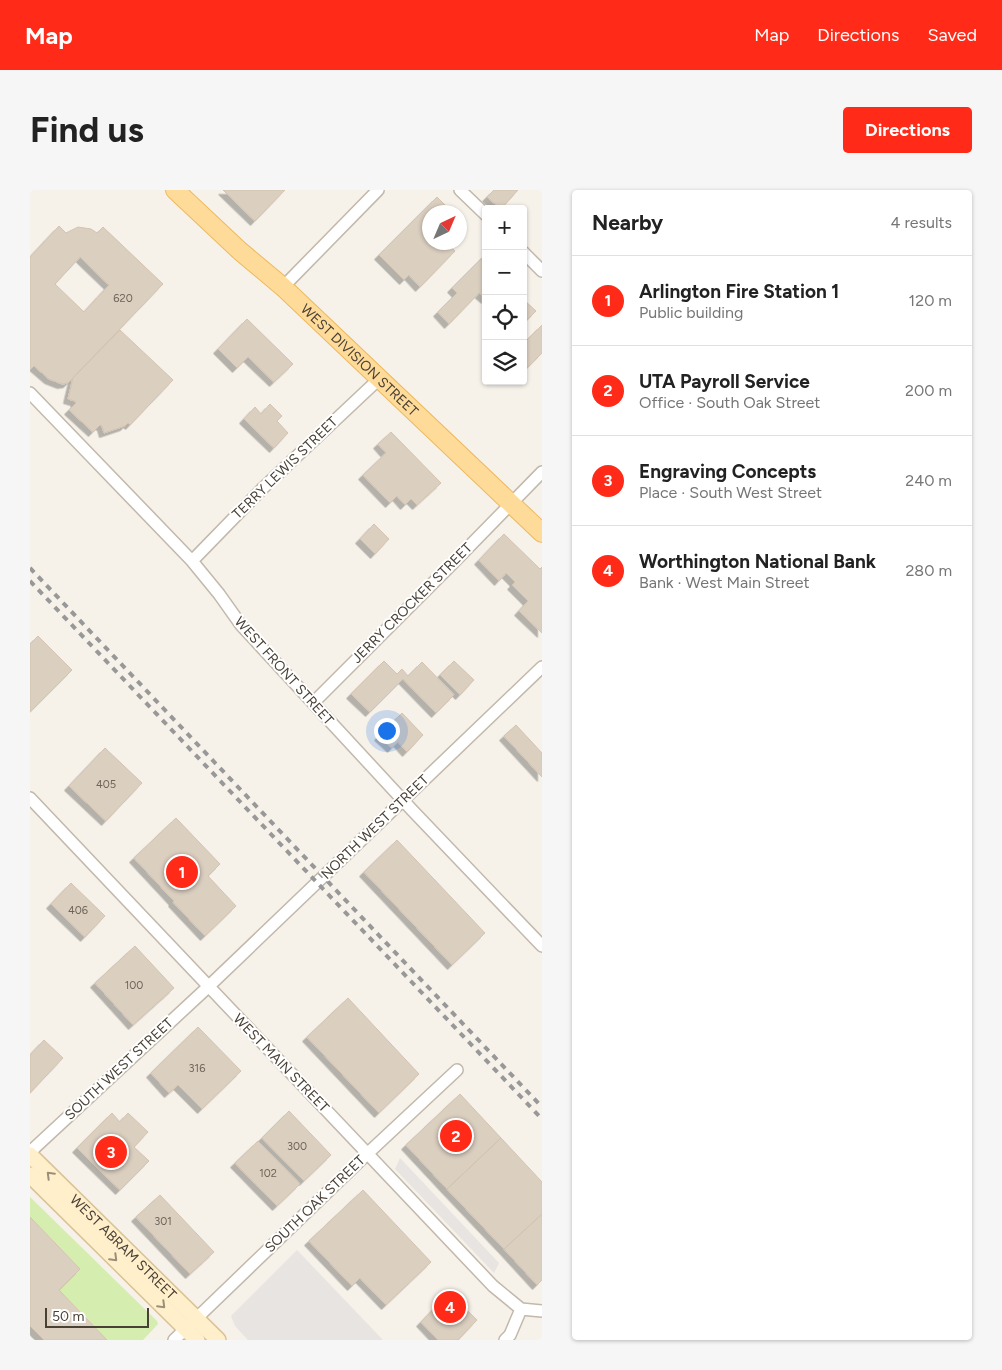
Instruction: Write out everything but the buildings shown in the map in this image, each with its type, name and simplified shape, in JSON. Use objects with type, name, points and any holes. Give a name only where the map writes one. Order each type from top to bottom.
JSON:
[{"type":"main road","name":"WEST DIVISION STREET","points":[[175,190],[240,251],[283,287],[542,533]]},
{"type":"main road","name":"WEST ABRAM STREET","points":[[30,1154],[191,1324],[197,1340]]},
{"type":"main road","name":"WEST ABRAM STREET","points":[[30,1175],[191,1324],[218,1340]]},
{"type":"street","points":[[283,287],[378,190]]},
{"type":"street","points":[[460,190],[482,211]]},
{"type":"street","points":[[527,256],[542,271]]},
{"type":"street","name":"TERRY LEWIS STREET","points":[[192,561],[263,488],[380,378]]},
{"type":"street","name":"WEST FRONT STREET","points":[[30,392],[192,561],[241,625],[403,800],[542,946]]},
{"type":"street","name":"JERRY CROCKER STREET","points":[[313,702],[542,472]]},
{"type":"street","name":"NORTH WEST STREET","points":[[208,987],[484,725],[542,667]]},
{"type":"street","name":"WEST MAIN STREET","points":[[30,798],[493,1286],[521,1309]]},
{"type":"street","name":"SOUTH WEST STREET","points":[[30,1154],[208,987]]},
{"type":"street","name":"SOUTH OAK STREET","points":[[174,1340],[457,1070]]},
{"type":"street","points":[[505,1340],[510,1335],[521,1309],[542,1311]]},
{"type":"green space","points":[[30,1197],[157,1321],[158,1324],[143,1340],[107,1340],[59,1290],[80,1269],[30,1217]]},
{"type":"shaded area","points":[[400,1158],[499,1263],[494,1273],[395,1169]]},
{"type":"shaded area","points":[[297,1250],[383,1340],[248,1340],[235,1326],[231,1316]]},
{"type":"railway","points":[[30,568],[542,1107]]},
{"type":"railway","points":[[30,581],[542,1119]]},
{"type":"place","name":"Arlington Fire Station 1","points":[[182,872]]},
{"type":"place","name":"UTA Payroll Service","points":[[456,1136]]},
{"type":"place","name":"Engraving Concepts","points":[[111,1152]]},
{"type":"place","name":"Worthington National Bank","points":[[450,1307]]}]
